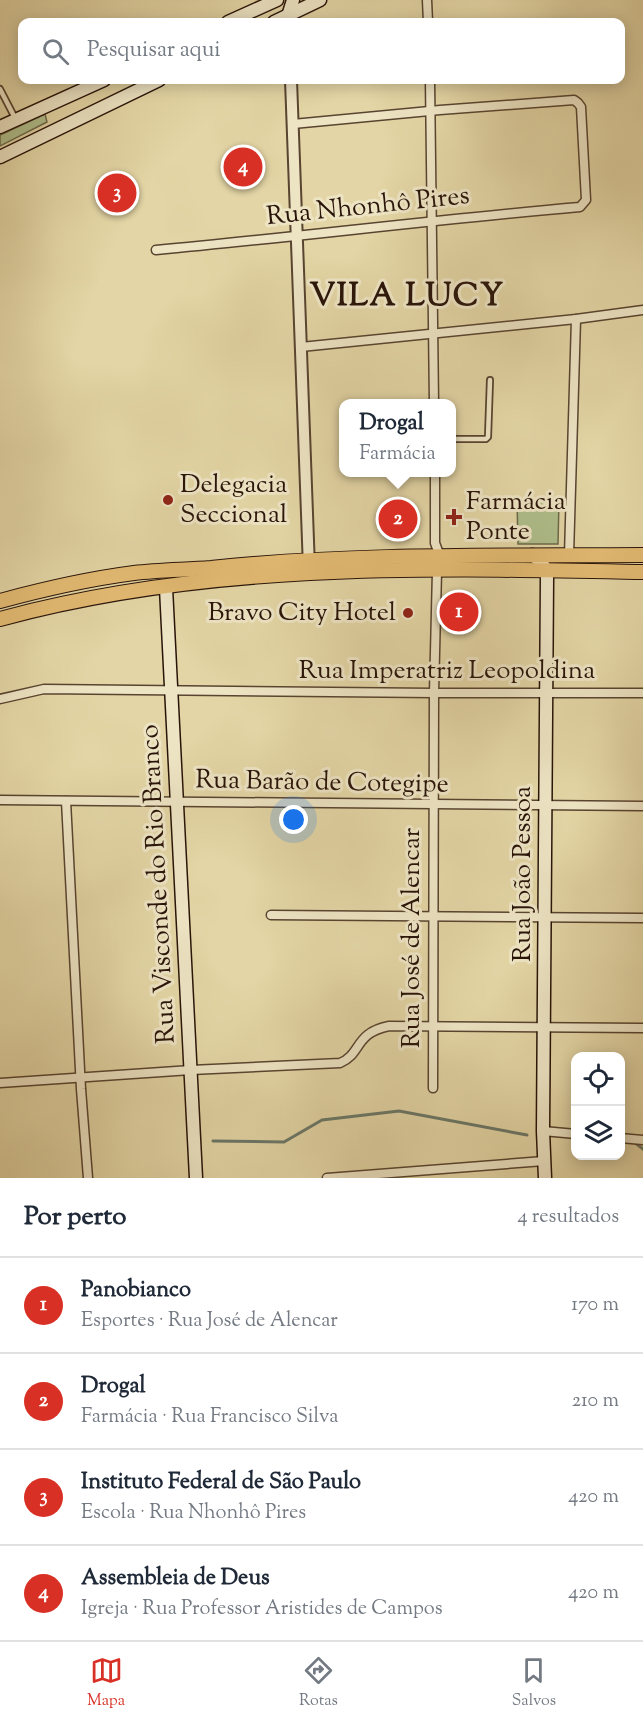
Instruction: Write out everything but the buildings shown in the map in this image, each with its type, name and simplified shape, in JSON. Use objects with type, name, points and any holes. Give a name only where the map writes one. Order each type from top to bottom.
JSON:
[{"type":"main road","points":[[237,18],[276,0]]},
{"type":"main road","points":[[288,18],[293,0]]},
{"type":"main road","points":[[290,18],[320,0]]},
{"type":"main road","points":[[0,127],[95,84]]},
{"type":"main road","points":[[0,157],[151,84]]},
{"type":"main road","points":[[532,555],[543,564],[547,571]]},
{"type":"main road","points":[[0,601],[40,590],[132,573],[309,567],[444,556],[643,555]]},
{"type":"main road","points":[[0,619],[86,600],[309,567],[437,571],[643,572]]},
{"type":"main road","name":"Rua João Pessoa","points":[[545,1178],[543,1131],[547,571]]},
{"type":"main road","name":"Rua Visconde do Rio Branco","points":[[166,588],[196,1178]]},
{"type":"street","points":[[427,0],[428,18]]},
{"type":"street","points":[[291,84],[309,567]]},
{"type":"street","points":[[430,84],[434,399]]},
{"type":"street","name":"Rua Nhonhô Pires","points":[[156,250],[297,237],[432,220],[584,205],[586,200],[579,103],[574,100],[432,111]]},
{"type":"street","points":[[293,124],[432,111]]},
{"type":"street","points":[[301,347],[576,320],[643,310]]},
{"type":"street","points":[[569,555],[576,320]]},
{"type":"street","points":[[435,477],[435,543],[438,551],[444,556]]},
{"type":"street","name":"Rua José de Alencar","points":[[433,1088],[434,693],[437,571]]},
{"type":"street","name":"Rua Imperatriz Leopoldina","points":[[0,699],[44,689],[643,693]]},
{"type":"street","name":"Rua Barão de Cotegipe","points":[[0,800],[643,806]]},
{"type":"street","points":[[66,801],[88,1178]]},
{"type":"street","points":[[271,915],[643,918]]},
{"type":"street","points":[[0,1083],[340,1063],[351,1056],[363,1038],[372,1031],[389,1026],[643,1028]]},
{"type":"street","points":[[543,1131],[571,1134]]},
{"type":"street","points":[[625,1138],[643,1140]]},
{"type":"street","points":[[327,1178],[384,1176],[544,1161]]},
{"type":"lane","points":[[0,89],[16,120]]},
{"type":"lane","points":[[456,439],[486,439],[488,437],[490,380]]},
{"type":"green space","points":[[45,114],[47,122],[0,146],[0,135]]},
{"type":"green space","points":[[517,500],[559,500],[558,544],[518,544]]},
{"type":"waterway","points":[[213,1141],[284,1142],[322,1120],[399,1111],[527,1135]]},
{"type":"waterway","points":[[634,1142],[643,1149]]},
{"type":"place","name":"Assembleia de Deus","points":[[243,167]]},
{"type":"place","name":"Instituto Federal de São Paulo","points":[[117,193]]},
{"type":"place","name":"Delegacia Seccional","points":[[168,500]]},
{"type":"place","name":"Farmácia Ponte","points":[[454,517]]},
{"type":"place","name":"Drogal","points":[[398,519]]},
{"type":"place","name":"Panobianco","points":[[459,612]]},
{"type":"place","name":"Bravo City Hotel","points":[[408,613]]},
{"type":"district","name":"VILA LUCY","points":[[407,297]]}]
